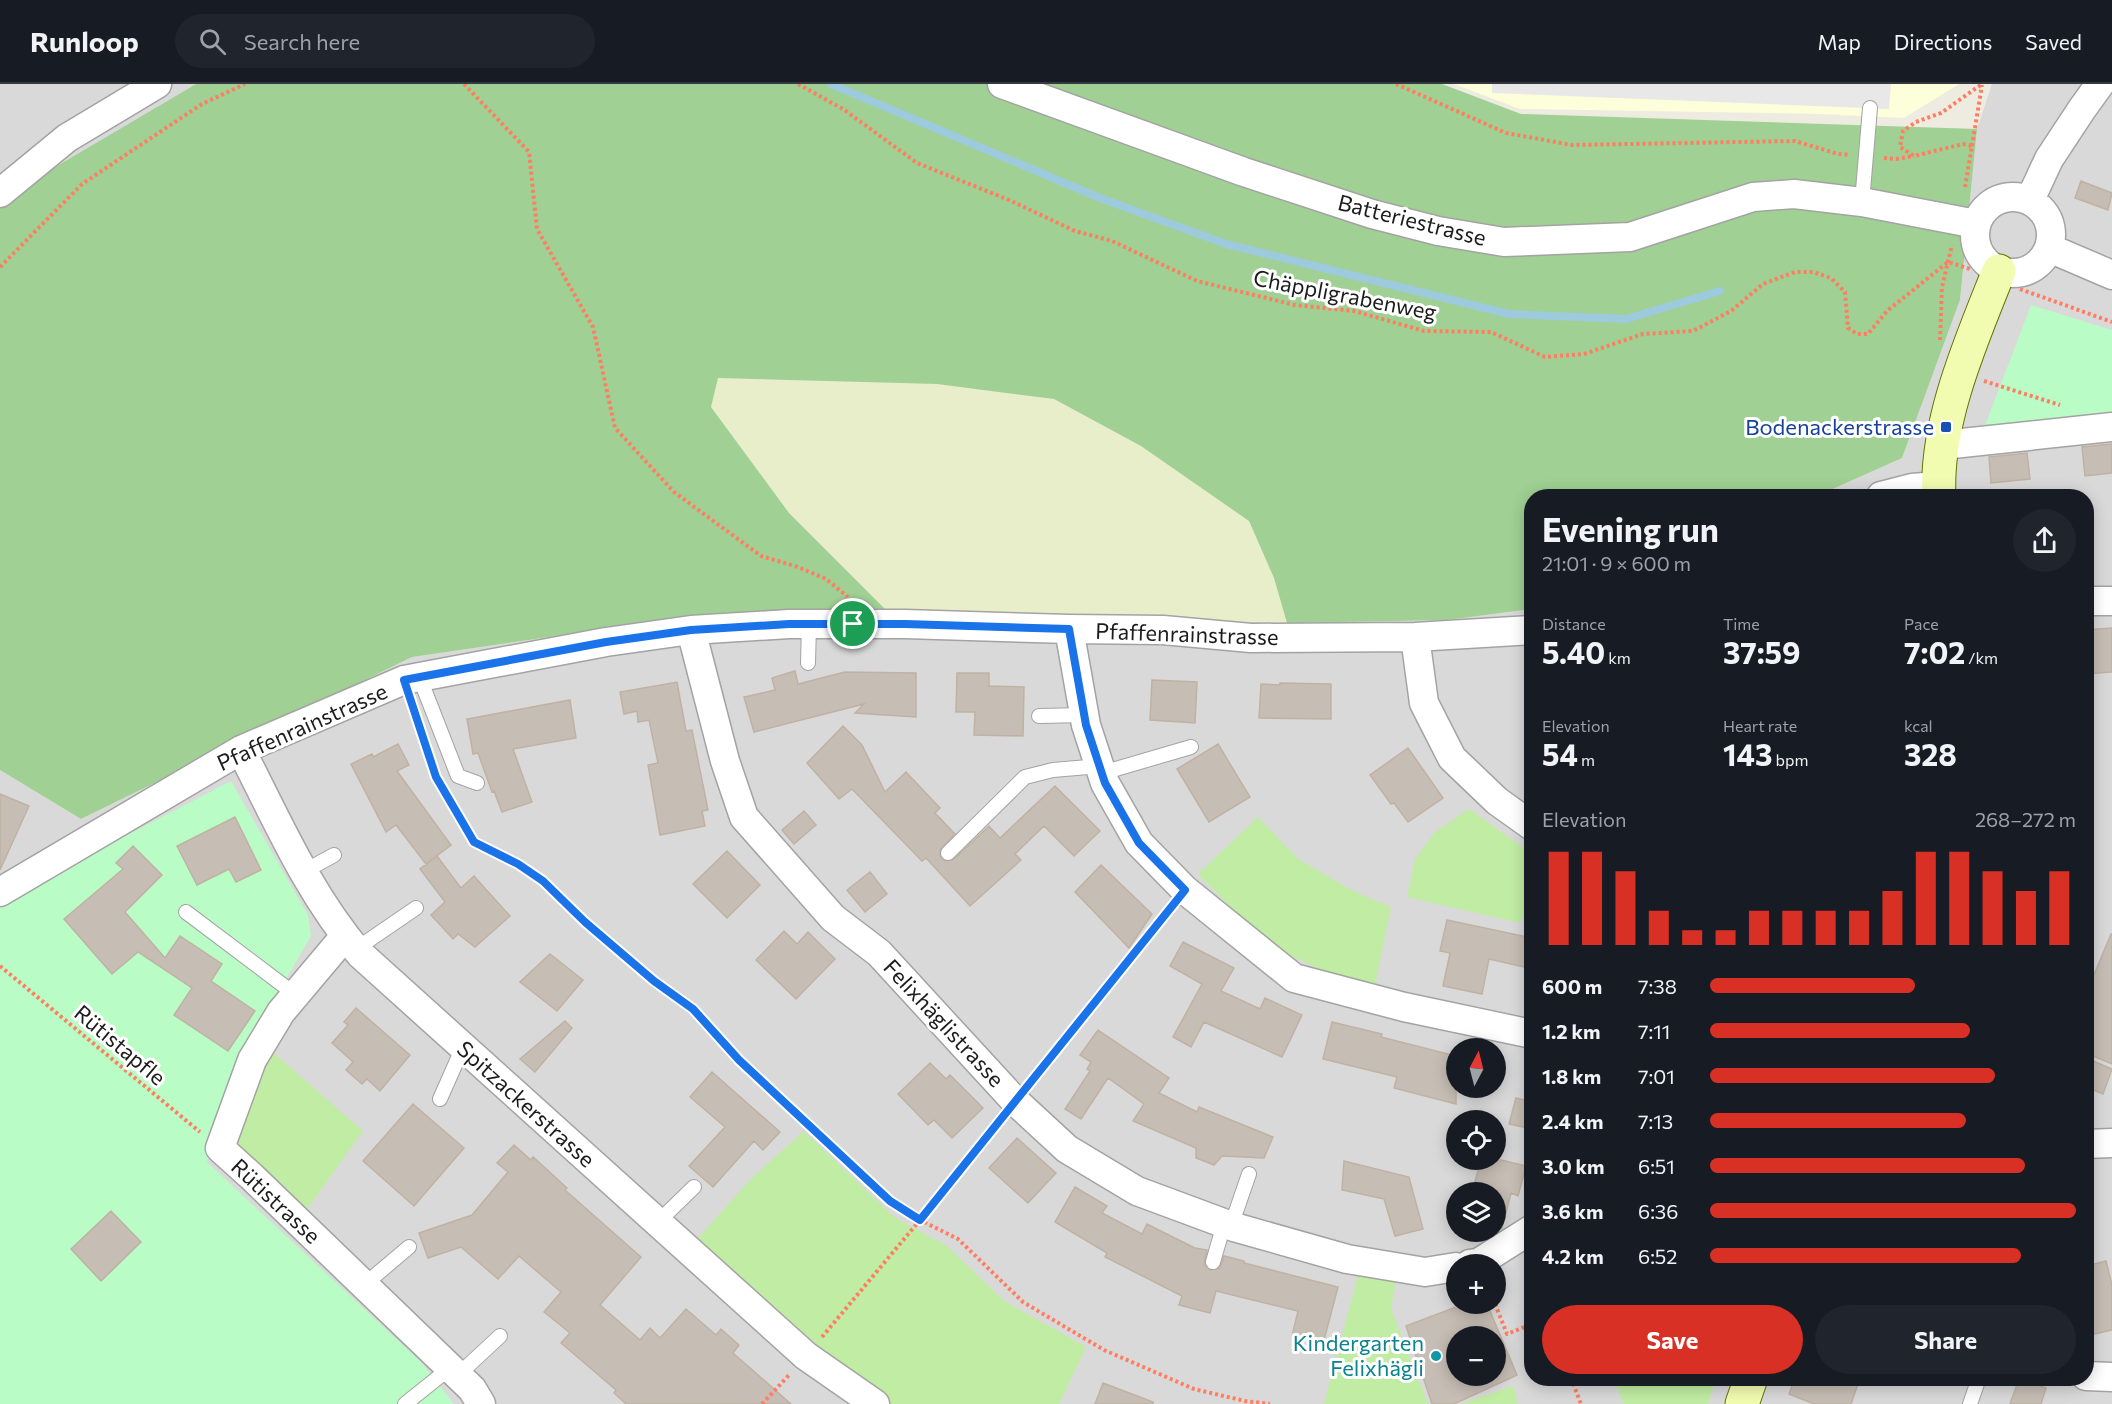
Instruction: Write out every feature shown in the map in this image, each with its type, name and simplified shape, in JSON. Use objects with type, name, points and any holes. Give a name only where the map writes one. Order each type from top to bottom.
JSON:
[{"type":"street","points":[[0,193],[68,138],[157,84]]},
{"type":"street","name":"Batteriestrasse","points":[[1002,84],[1244,172],[1372,214],[1438,231],[1504,242],[1630,237],[1753,197],[1794,194],[1862,202],[1976,224]]},
{"type":"street","points":[[2030,200],[2049,159],[2100,84]]},
{"type":"street","points":[[2004,197],[2030,200],[2046,216],[2050,226],[2049,249],[2043,259],[2028,269],[1997,276],[1981,257],[1976,246],[1974,235],[1976,224],[1982,212],[1991,203],[2004,197]]},
{"type":"street","points":[[2049,249],[2112,275]]},
{"type":"street","points":[[1939,489],[1946,427],[1959,380],[1997,276]]},
{"type":"street","points":[[1943,446],[2112,427]]},
{"type":"street","points":[[2094,601],[2112,601]]},
{"type":"street","name":"Pfaffenrainstrasse","points":[[0,892],[241,750],[404,680],[606,642],[691,630],[809,624],[1163,630],[1251,638],[1414,637],[1524,630]]},
{"type":"street","points":[[1069,629],[1085,715],[1105,783],[1139,843],[1185,890],[1294,978],[1404,1007],[1524,1032]]},
{"type":"street","name":"Felixhäglistrasse","points":[[691,630],[725,761],[744,817],[832,918],[879,953],[1016,1101],[1067,1149],[1137,1191],[1227,1225],[1369,1263],[1425,1272],[1446,1269]]},
{"type":"street","points":[[1414,637],[1424,703],[1452,758],[1497,801],[1524,820]]},
{"type":"street","name":"Spitzackerstrasse","points":[[241,750],[312,888],[350,943],[806,1356],[875,1404]]},
{"type":"street","name":"Rütistrasse","points":[[350,943],[281,1012],[252,1060],[220,1148],[472,1389],[481,1404]]},
{"type":"street","points":[[2094,1144],[2112,1143]]},
{"type":"street","points":[[1492,1254],[1524,1234]]},
{"type":"street","points":[[2094,1376],[2112,1377]]},
{"type":"street","points":[[1743,1404],[1749,1386]]},
{"type":"lane","points":[[1862,202],[1870,108]]},
{"type":"lane","points":[[808,663],[809,624]]},
{"type":"lane","points":[[419,676],[458,776],[477,783]]},
{"type":"lane","points":[[1039,716],[1085,715]]},
{"type":"lane","points":[[948,853],[1024,777],[1053,770],[1101,770],[1191,747]]},
{"type":"lane","points":[[303,872],[334,855]]},
{"type":"lane","points":[[350,943],[416,908]]},
{"type":"lane","points":[[186,912],[296,995]]},
{"type":"lane","points":[[440,1099],[463,1047]]},
{"type":"lane","points":[[1213,1262],[1249,1174]]},
{"type":"lane","points":[[658,1222],[694,1187]]},
{"type":"lane","points":[[364,1285],[409,1247]]},
{"type":"lane","points":[[405,1404],[453,1372],[500,1336]]},
{"type":"lane","points":[[1970,1404],[1976,1386]]},
{"type":"path","points":[[0,267],[82,184],[202,104],[245,84]]},
{"type":"path","points":[[464,84],[529,152],[537,229],[593,327],[615,428],[674,492],[761,556],[798,567],[826,579],[850,599],[853,624]]},
{"type":"path","name":"Chäppligrabenweg","points":[[798,84],[843,109],[916,164],[1009,200],[1075,231],[1112,241],[1197,281],[1294,305],[1354,311],[1424,331],[1491,332],[1545,357],[1584,354],[1643,334],[1693,331],[1731,311],[1763,284],[1795,272],[1813,272],[1831,278],[1845,292],[1848,328],[1857,334],[1868,334],[1887,311],[1948,262]]},
{"type":"path","points":[[1396,84],[1506,134],[1572,145],[1795,141],[1838,154],[1896,159],[1963,144],[1972,146]]},
{"type":"path","points":[[1914,156],[1900,147],[1903,131],[1916,122],[1941,113],[1982,84]]},
{"type":"path","points":[[1965,187],[1982,84]]},
{"type":"path","points":[[1940,350],[1942,287],[1952,245]]},
{"type":"path","points":[[1948,262],[1997,276],[2112,322]]},
{"type":"path","points":[[1984,381],[2066,407]]},
{"type":"path","points":[[441,785],[474,842],[518,864],[543,881],[585,922],[654,981],[693,1009],[739,1060],[890,1201],[920,1220],[958,1239],[1023,1302],[1104,1350],[1194,1389],[1245,1401],[1270,1404]]},
{"type":"path","points":[[762,1404],[806,1356],[920,1220],[1185,890]]},
{"type":"path","name":"Rütistapfle","points":[[0,966],[220,1148]]},
{"type":"path","points":[[1499,1314],[1507,1334],[1524,1327]]},
{"type":"path","points":[[1574,1386],[1581,1404]]},
{"type":"shaded area","points":[[0,84],[196,84],[11,193],[0,207]]},
{"type":"shaded area","points":[[1454,84],[1959,84],[1904,118],[1820,114],[1520,109]]},
{"type":"shaded area","points":[[1492,84],[1891,84],[1889,109],[1492,93]]},
{"type":"shaded area","points":[[1992,84],[2112,84],[2112,1404],[0,1404],[0,770],[81,819],[412,657],[686,617],[885,609],[1287,623],[1447,620],[1524,610],[1524,1386],[2094,1386],[2094,489],[1833,489],[1902,458],[1960,300],[1977,129]]},
{"type":"shaded area","points":[[718,378],[937,384],[1054,399],[1141,446],[1249,521],[1274,578],[1287,623],[885,609],[789,513],[711,407]]},
{"type":"green space","points":[[196,84],[1442,84],[1521,114],[1977,129],[1960,300],[1902,458],[1833,489],[1524,489],[1524,610],[1447,620],[1287,623],[1274,578],[1249,521],[1141,446],[1054,399],[937,384],[718,378],[711,407],[789,513],[885,609],[686,617],[412,657],[81,819],[0,770],[0,207],[11,193]]},
{"type":"green space","points":[[2031,305],[2112,330],[2112,420],[1983,431]]},
{"type":"green space","points":[[231,781],[308,915],[311,936],[263,1019],[207,1162],[421,1362],[454,1404],[0,1404],[0,906],[64,868]]},
{"type":"green space","points":[[1469,809],[1524,848],[1524,912],[1520,923],[1407,897],[1415,859],[1435,832]]},
{"type":"green space","points":[[1258,817],[1298,859],[1353,891],[1391,907],[1375,985],[1325,972],[1267,944],[1198,874]]},
{"type":"green space","points":[[268,1048],[363,1131],[302,1216],[229,1146]]},
{"type":"green space","points":[[804,1131],[894,1217],[947,1246],[1004,1301],[1086,1347],[1059,1404],[886,1404],[873,1395],[698,1238],[750,1180]]},
{"type":"green space","points":[[1358,1275],[1396,1281],[1391,1309],[1428,1404],[1324,1404]]},
{"type":"green space","points":[[1513,1386],[1518,1404],[1460,1404]]},
{"type":"green space","points":[[1616,1386],[1714,1386],[1708,1404],[1624,1404]]},
{"type":"building","points":[[2081,181],[2112,193],[2108,210],[2075,198]]},
{"type":"building","points":[[2112,444],[2112,473],[2085,476],[2082,447]]},
{"type":"building","points":[[2027,453],[2030,479],[1991,483],[1989,457]]},
{"type":"building","points":[[2112,628],[2112,672],[2094,673],[2094,629]]},
{"type":"building","points":[[795,671],[798,684],[845,672],[916,673],[916,717],[855,713],[864,704],[754,732],[744,697],[775,690],[772,678]]},
{"type":"building","points":[[957,673],[989,673],[989,686],[1024,687],[1023,736],[974,735],[975,712],[956,712]]},
{"type":"building","points":[[1152,680],[1197,682],[1195,723],[1150,720]]},
{"type":"building","points":[[677,682],[686,731],[692,730],[708,810],[702,811],[705,826],[660,835],[648,765],[658,763],[649,720],[638,722],[637,711],[624,714],[620,692]]},
{"type":"building","points":[[1280,683],[1331,684],[1331,719],[1259,718],[1261,684],[1280,685]]},
{"type":"building","points":[[570,700],[576,738],[513,749],[532,802],[502,812],[478,753],[473,754],[467,719]]},
{"type":"building","points":[[843,726],[862,745],[885,792],[906,772],[940,808],[935,813],[955,834],[940,850],[940,856],[945,861],[954,859],[989,826],[1000,838],[1055,786],[1100,831],[1074,856],[1044,826],[1015,854],[1021,860],[970,906],[926,858],[922,861],[852,789],[839,799],[807,763]]},
{"type":"building","points":[[398,744],[409,765],[397,771],[451,845],[426,864],[396,825],[386,832],[351,764],[372,754],[373,757]]},
{"type":"building","points":[[1218,744],[1250,797],[1209,822],[1177,769]]},
{"type":"building","points":[[1408,748],[1443,798],[1408,822],[1394,803],[1391,804],[1370,775]]},
{"type":"building","points":[[0,794],[29,806],[0,870]]},
{"type":"building","points":[[804,811],[816,825],[794,844],[782,830]]},
{"type":"building","points":[[235,817],[261,870],[236,882],[229,869],[197,885],[177,846]]},
{"type":"building","points":[[133,846],[162,875],[125,912],[165,958],[180,936],[222,964],[211,981],[255,1011],[228,1051],[174,1015],[192,988],[138,952],[112,974],[64,919],[123,869],[116,863]]},
{"type":"building","points":[[727,851],[760,885],[727,918],[693,884]]},
{"type":"building","points":[[437,856],[461,888],[474,876],[510,916],[475,947],[458,934],[453,939],[431,915],[445,902],[420,869]]},
{"type":"building","points":[[1101,865],[1152,914],[1129,948],[1075,892]]},
{"type":"building","points":[[870,872],[887,894],[865,912],[847,890]]},
{"type":"building","points":[[1447,920],[1524,936],[1524,967],[1489,959],[1482,994],[1443,986],[1450,953],[1440,951]]},
{"type":"building","points":[[784,931],[797,944],[808,932],[835,959],[796,999],[756,960]]},
{"type":"building","points":[[2112,934],[2112,1064],[2094,1056],[2094,975]]},
{"type":"building","points":[[1183,942],[1234,968],[1221,991],[1260,1009],[1265,998],[1302,1015],[1282,1057],[1204,1022],[1191,1047],[1173,1037],[1202,984],[1170,966]]},
{"type":"building","points":[[550,954],[583,980],[557,1011],[520,982]]},
{"type":"building","points":[[356,1008],[410,1055],[380,1091],[367,1079],[362,1084],[346,1070],[353,1062],[332,1043],[348,1025],[344,1022]]},
{"type":"building","points":[[565,1021],[572,1028],[535,1072],[520,1059]]},
{"type":"building","points":[[1332,1022],[1446,1053],[1446,1098],[1456,1098],[1456,1104],[1394,1088],[1397,1077],[1323,1059]]},
{"type":"building","points":[[1098,1030],[1169,1078],[1159,1093],[1197,1112],[1199,1107],[1273,1137],[1264,1158],[1222,1156],[1214,1165],[1196,1158],[1196,1148],[1133,1121],[1144,1104],[1108,1078],[1081,1119],[1065,1109],[1090,1071],[1087,1069],[1091,1062],[1080,1055]]},
{"type":"building","points":[[2094,1061],[2112,1069],[2103,1094],[2094,1090]]},
{"type":"building","points":[[930,1063],[946,1079],[950,1075],[983,1108],[952,1138],[934,1120],[928,1125],[898,1094]]},
{"type":"building","points":[[712,1072],[780,1132],[763,1150],[754,1141],[713,1187],[689,1166],[725,1127],[690,1097]]},
{"type":"building","points":[[1516,1098],[1524,1100],[1524,1127],[1509,1124]]},
{"type":"building","points":[[413,1104],[464,1148],[414,1206],[363,1161]]},
{"type":"building","points":[[1017,1138],[1056,1173],[1028,1203],[989,1168]]},
{"type":"building","points":[[514,1145],[531,1160],[533,1157],[567,1188],[565,1190],[641,1257],[600,1305],[640,1340],[650,1328],[660,1338],[686,1309],[716,1335],[721,1329],[739,1345],[733,1353],[791,1404],[626,1404],[614,1393],[616,1390],[561,1343],[570,1333],[544,1312],[561,1292],[519,1256],[498,1279],[461,1247],[428,1258],[419,1233],[472,1215],[508,1172],[497,1163]]},
{"type":"building","points":[[1344,1161],[1409,1177],[1423,1229],[1395,1236],[1384,1199],[1342,1190]]},
{"type":"building","points":[[1506,1161],[1524,1166],[1518,1196],[1511,1193],[1506,1212],[1506,1182],[1475,1182],[1478,1170],[1506,1170]]},
{"type":"building","points":[[1075,1187],[1107,1206],[1102,1213],[1142,1234],[1147,1224],[1195,1248],[1207,1250],[1204,1264],[1210,1270],[1220,1268],[1224,1256],[1338,1287],[1323,1344],[1292,1336],[1298,1311],[1216,1291],[1210,1313],[1179,1305],[1182,1296],[1105,1257],[1107,1253],[1055,1222]]},
{"type":"building","points":[[111,1211],[141,1242],[101,1281],[71,1249]]},
{"type":"building","points":[[2106,1261],[2112,1285],[2112,1330],[2094,1334],[2094,1264]]},
{"type":"building","name":"Kindergarten Felixhägli","points":[[1446,1311],[1446,1314],[1491,1314],[1496,1326],[1446,1326],[1446,1386],[1493,1386],[1454,1404],[1432,1404],[1406,1326]]},
{"type":"building","name":"Kindergarten Felixhägli","points":[[1506,1349],[1517,1375],[1506,1380]]},
{"type":"building","points":[[1103,1383],[1153,1402],[1153,1404],[1095,1404]]},
{"type":"building","points":[[1792,1386],[1857,1386],[1851,1404],[1814,1404],[1789,1394]]},
{"type":"building","points":[[2016,1386],[2046,1388],[2041,1404],[2010,1404]]},
{"type":"waterway","points":[[831,84],[1100,198],[1226,244],[1509,314],[1626,319],[1720,291]]},
{"type":"place","name":"Bodenackerstrasse","points":[[1946,427]]},
{"type":"place","name":"Kindergarten Felixhägli","points":[[1436,1356]]},
{"type":"route","points":[[789,624],[853,624],[1069,629],[1086,725],[1105,783],[1139,843],[1185,890],[920,1220],[890,1201],[739,1060],[693,1009],[654,981],[585,922],[543,881],[518,864],[474,842],[436,777],[404,680],[606,642],[691,630],[789,624]]}]
